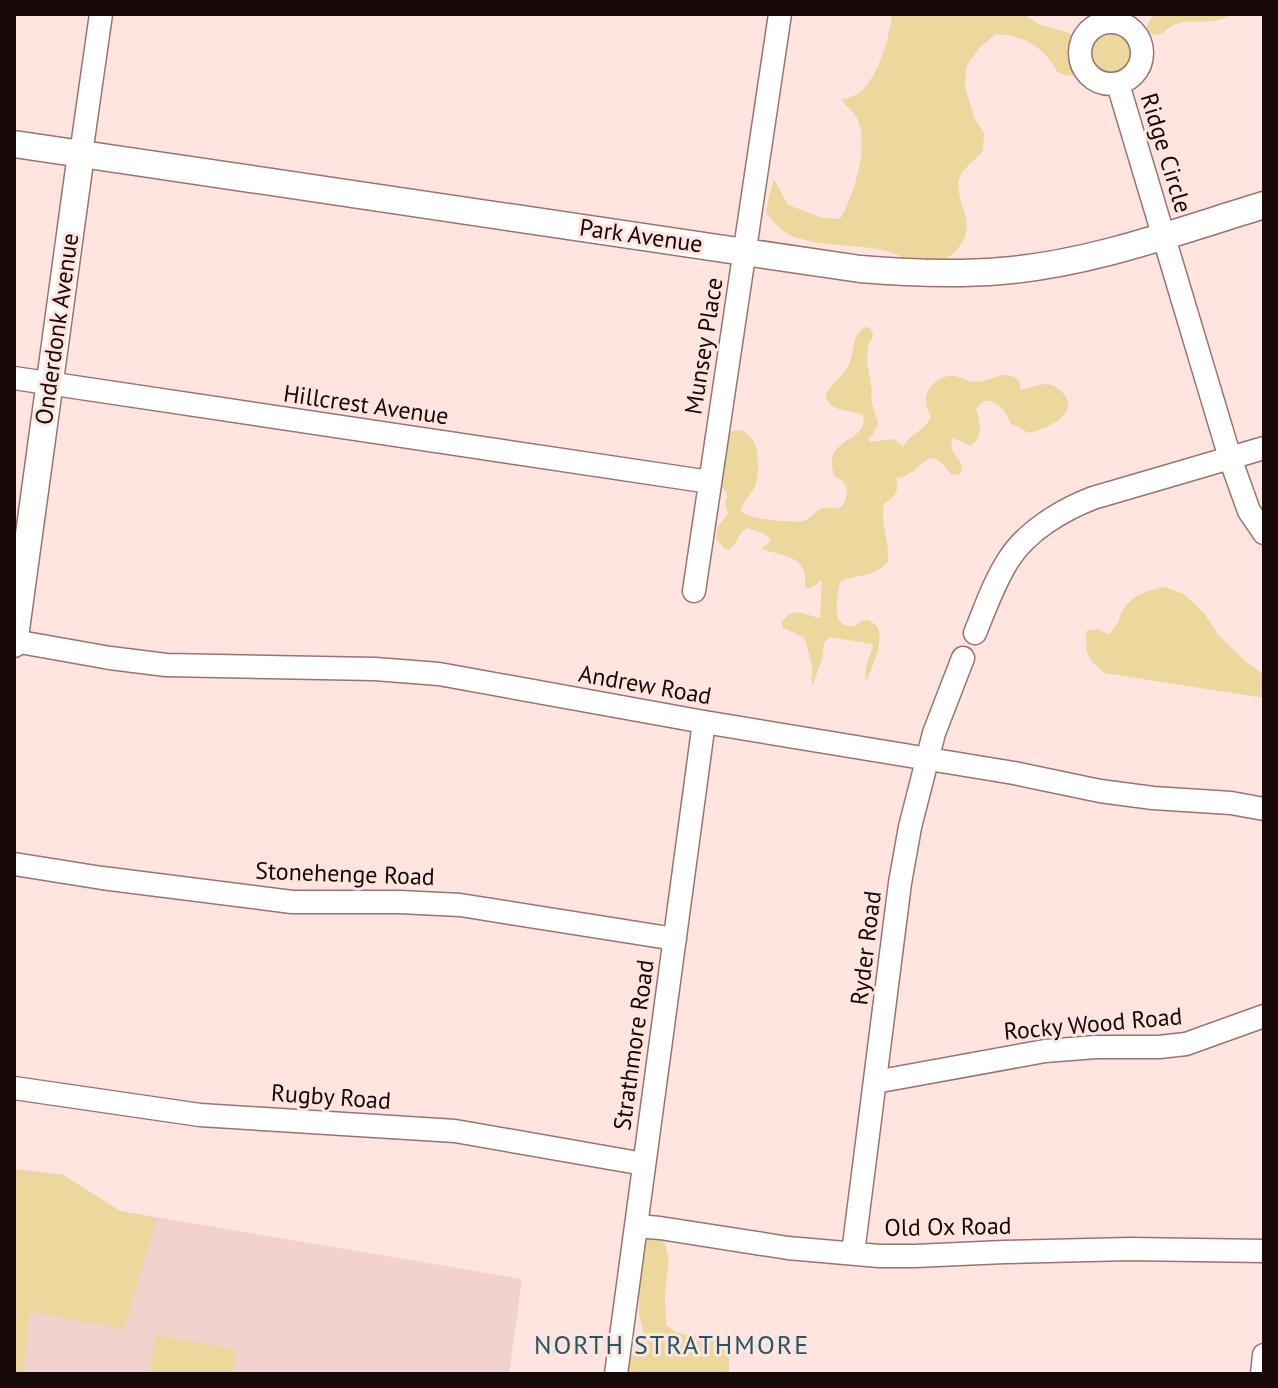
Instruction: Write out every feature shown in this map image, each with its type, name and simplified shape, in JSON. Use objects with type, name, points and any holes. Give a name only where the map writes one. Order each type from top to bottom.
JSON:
[{"type":"street","name":"Onderdonk Avenue","points":[[14,642],[101,14]]},
{"type":"street","name":"Munsey Place","points":[[694,591],[780,14]]},
{"type":"street","name":"Ridge Circle","points":[[1118,84],[1230,458],[1249,511],[1264,533]]},
{"type":"street","name":"Park Avenue","points":[[14,144],[860,269],[910,273],[1003,271],[1058,263],[1114,251],[1264,205]]},
{"type":"street","name":"Hillcrest Avenue","points":[[14,378],[710,482]]},
{"type":"street","points":[[975,633],[1009,559],[1039,528],[1093,498],[1264,448]]},
{"type":"street","name":"Andrew Road","points":[[14,642],[166,665],[419,672],[1014,773],[1100,791],[1264,809]]},
{"type":"street","name":"Ryder Road","points":[[853,1253],[900,883],[910,827],[943,707],[963,658]]},
{"type":"street","name":"Strathmore Road","points":[[616,1374],[704,722]]},
{"type":"street","name":"Stonehenge Road","points":[[14,864],[292,902],[460,905],[675,939]]},
{"type":"street","name":"Rocky Wood Road","points":[[875,1082],[1045,1051],[1186,1044],[1264,1016]]},
{"type":"street","name":"Rugby Road","points":[[14,1088],[200,1115],[470,1133],[644,1164]]},
{"type":"street","name":"Old Ox Road","points":[[636,1226],[788,1248],[879,1256],[1130,1249],[1264,1251]]},
{"type":"street","points":[[1262,1374],[1264,1355]]},
{"type":"shaded area","points":[[892,14],[1024,14],[1038,24],[1069,33],[1075,38],[1076,70],[1072,76],[1059,73],[1043,52],[1031,44],[996,34],[979,48],[966,67],[965,87],[974,117],[984,133],[983,151],[964,170],[959,183],[966,220],[963,241],[951,256],[938,261],[915,262],[880,249],[805,240],[785,232],[766,213],[774,179],[788,205],[823,218],[840,219],[855,185],[862,144],[858,120],[841,100],[860,92],[878,67]]},
{"type":"shaded area","points":[[1154,14],[1232,14],[1216,20],[1176,24],[1157,35],[1148,32],[1147,25]]},
{"type":"shaded area","points":[[1105,22],[1117,22],[1133,31],[1140,41],[1140,65],[1133,75],[1117,84],[1105,84],[1085,70],[1080,59],[1080,47],[1094,27]]},
{"type":"shaded area","points":[[865,327],[870,328],[873,334],[868,345],[867,362],[871,400],[878,424],[868,439],[871,442],[894,439],[903,447],[931,417],[926,403],[929,389],[939,379],[948,376],[978,382],[1009,375],[1020,381],[1020,390],[1050,385],[1063,393],[1068,407],[1065,414],[1052,424],[1029,433],[1010,423],[996,403],[986,401],[976,409],[980,429],[974,443],[970,446],[953,438],[952,449],[962,469],[960,475],[951,474],[935,459],[929,459],[912,472],[896,478],[897,491],[884,504],[883,512],[888,562],[875,572],[840,582],[837,601],[837,615],[843,624],[853,626],[868,620],[877,627],[879,641],[873,664],[865,683],[872,644],[829,637],[824,643],[812,687],[812,665],[805,640],[783,628],[782,622],[795,612],[820,618],[822,580],[809,589],[805,587],[803,569],[799,563],[762,549],[772,539],[747,528],[732,548],[724,548],[716,539],[718,526],[728,512],[726,491],[709,478],[728,432],[742,430],[754,442],[758,460],[756,484],[743,504],[741,510],[744,514],[797,521],[808,519],[823,508],[842,506],[847,488],[842,480],[835,477],[832,464],[834,454],[859,431],[863,415],[835,408],[826,398],[848,366],[857,336]]},
{"type":"shaded area","points":[[1165,587],[1184,594],[1204,613],[1219,636],[1264,675],[1264,698],[1105,673],[1094,664],[1087,650],[1086,631],[1097,629],[1108,634],[1134,598]]},
{"type":"shaded area","points":[[14,1169],[63,1175],[120,1211],[522,1279],[509,1374],[14,1374]]},
{"type":"shaded area","points":[[14,1169],[63,1175],[120,1211],[157,1218],[124,1329],[30,1312],[23,1374],[14,1374]]},
{"type":"shaded area","points":[[646,1237],[662,1239],[667,1251],[666,1325],[680,1333],[711,1338],[729,1348],[729,1374],[622,1374],[625,1363],[642,1342],[644,1333],[639,1315],[636,1274],[640,1244]]},
{"type":"shaded area","points":[[155,1335],[236,1349],[233,1374],[150,1374]]},
{"type":"district","name":"NORTH STRATHMORE","points":[[672,1345]]}]
